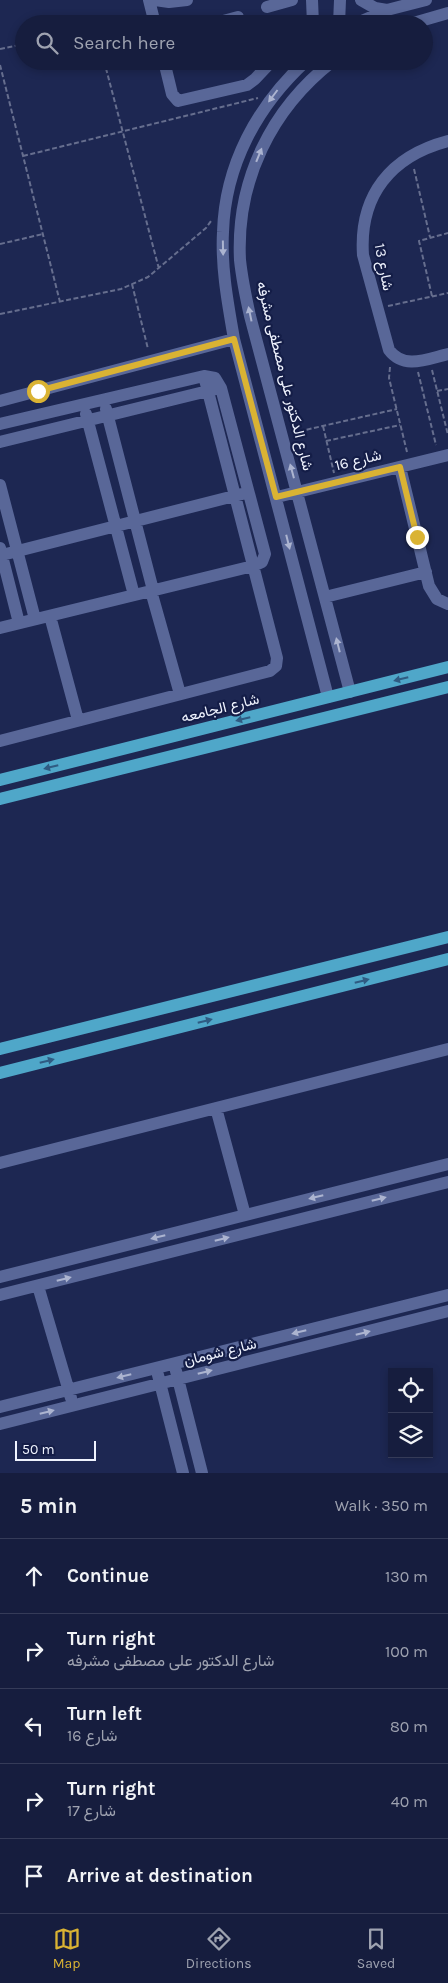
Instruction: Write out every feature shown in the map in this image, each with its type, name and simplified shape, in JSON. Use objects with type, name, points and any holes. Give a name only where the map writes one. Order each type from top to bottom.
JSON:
[{"type":"main road","name":"شارع الجامعه","points":[[0,780],[448,668]]},
{"type":"main road","points":[[0,799],[448,687]]},
{"type":"main road","points":[[79,760],[84,777]]},
{"type":"main road","points":[[0,1048],[448,937]]},
{"type":"main road","points":[[0,1073],[448,959]]},
{"type":"street","points":[[149,0],[153,15]]},
{"type":"street","points":[[155,0],[182,0]]},
{"type":"street","points":[[267,7],[292,0]]},
{"type":"street","points":[[312,0],[313,15]]},
{"type":"street","points":[[339,15],[340,0]]},
{"type":"street","points":[[361,0],[375,8],[386,10]]},
{"type":"street","points":[[375,15],[386,10],[426,0]]},
{"type":"street","points":[[433,17],[448,13]]},
{"type":"street","points":[[166,70],[172,94],[178,101],[247,85],[264,70]]},
{"type":"street","points":[[283,70],[290,76]]},
{"type":"street","points":[[296,70],[274,94],[260,114],[245,141],[233,172],[226,201],[222,232],[223,260],[234,339],[328,697]]},
{"type":"street","name":"شارع الدكتور على مصطفى مشرفه","points":[[322,70],[295,96],[276,121],[261,148],[250,177],[242,209],[240,261],[250,316],[350,692]]},
{"type":"street","name":"شارع 13","points":[[394,356],[386,343],[363,255],[363,226],[372,198],[388,174],[411,155],[435,144],[448,141]]},
{"type":"street","points":[[0,401],[234,339]]},
{"type":"street","points":[[394,356],[407,362],[415,362],[448,354]]},
{"type":"street","points":[[0,741],[270,671],[276,666],[277,658],[204,376]]},
{"type":"street","points":[[0,424],[204,376],[215,378],[222,388],[265,554],[262,562],[253,566],[0,628]]},
{"type":"street","points":[[0,442],[222,388]]},
{"type":"street","points":[[103,399],[180,694]]},
{"type":"street","points":[[84,404],[134,595]]},
{"type":"street","name":"شارع 16","points":[[276,497],[443,456]]},
{"type":"street","points":[[405,466],[426,572],[432,593],[437,599],[448,604]]},
{"type":"street","points":[[0,485],[35,619]]},
{"type":"street","points":[[18,623],[3,571],[1,551],[17,551],[249,492]]},
{"type":"street","points":[[325,597],[426,572]]},
{"type":"street","points":[[50,616],[78,720]]},
{"type":"street","points":[[0,1163],[448,1049]]},
{"type":"street","points":[[216,1108],[245,1215]]},
{"type":"street","points":[[0,1277],[448,1164]]},
{"type":"street","points":[[0,1295],[448,1182]]},
{"type":"street","points":[[349,1189],[353,1206]]},
{"type":"street","points":[[290,1204],[294,1221]]},
{"type":"street","points":[[38,1286],[73,1405]]},
{"type":"street","name":"شارع شومان","points":[[0,1407],[448,1295]]},
{"type":"street","points":[[413,1304],[417,1319]]},
{"type":"street","name":"شارع شومان","points":[[0,1424],[448,1311]]},
{"type":"street","points":[[328,1325],[332,1340]]},
{"type":"street","points":[[243,1346],[248,1361]]},
{"type":"street","points":[[174,1364],[202,1473]]},
{"type":"street","points":[[156,1368],[183,1473]]},
{"type":"path","points":[[0,49],[15,46]]},
{"type":"path","points":[[0,65],[60,302]]},
{"type":"path","points":[[106,70],[159,268]]},
{"type":"path","points":[[0,83],[4,82]]},
{"type":"path","points":[[23,156],[274,94]]},
{"type":"path","points":[[411,155],[430,237]]},
{"type":"path","points":[[0,314],[121,289],[132,284],[159,268],[206,228],[226,201]]},
{"type":"path","points":[[432,296],[419,243],[420,240],[448,233]]},
{"type":"path","points":[[0,244],[43,234]]},
{"type":"path","points":[[132,284],[151,361]]},
{"type":"path","points":[[376,309],[448,293]]},
{"type":"path","points":[[394,356],[389,378],[400,425],[405,466]]},
{"type":"path","points":[[429,358],[448,435]]},
{"type":"path","points":[[415,362],[443,456]]},
{"type":"path","points":[[437,391],[448,389]]},
{"type":"path","points":[[282,436],[396,409]]},
{"type":"path","points":[[443,416],[448,415]]},
{"type":"path","points":[[326,441],[400,425]]},
{"type":"path","points":[[323,426],[336,482]]},
{"type":"route","points":[[38,391],[234,339],[276,497],[400,467],[417,537]]}]
